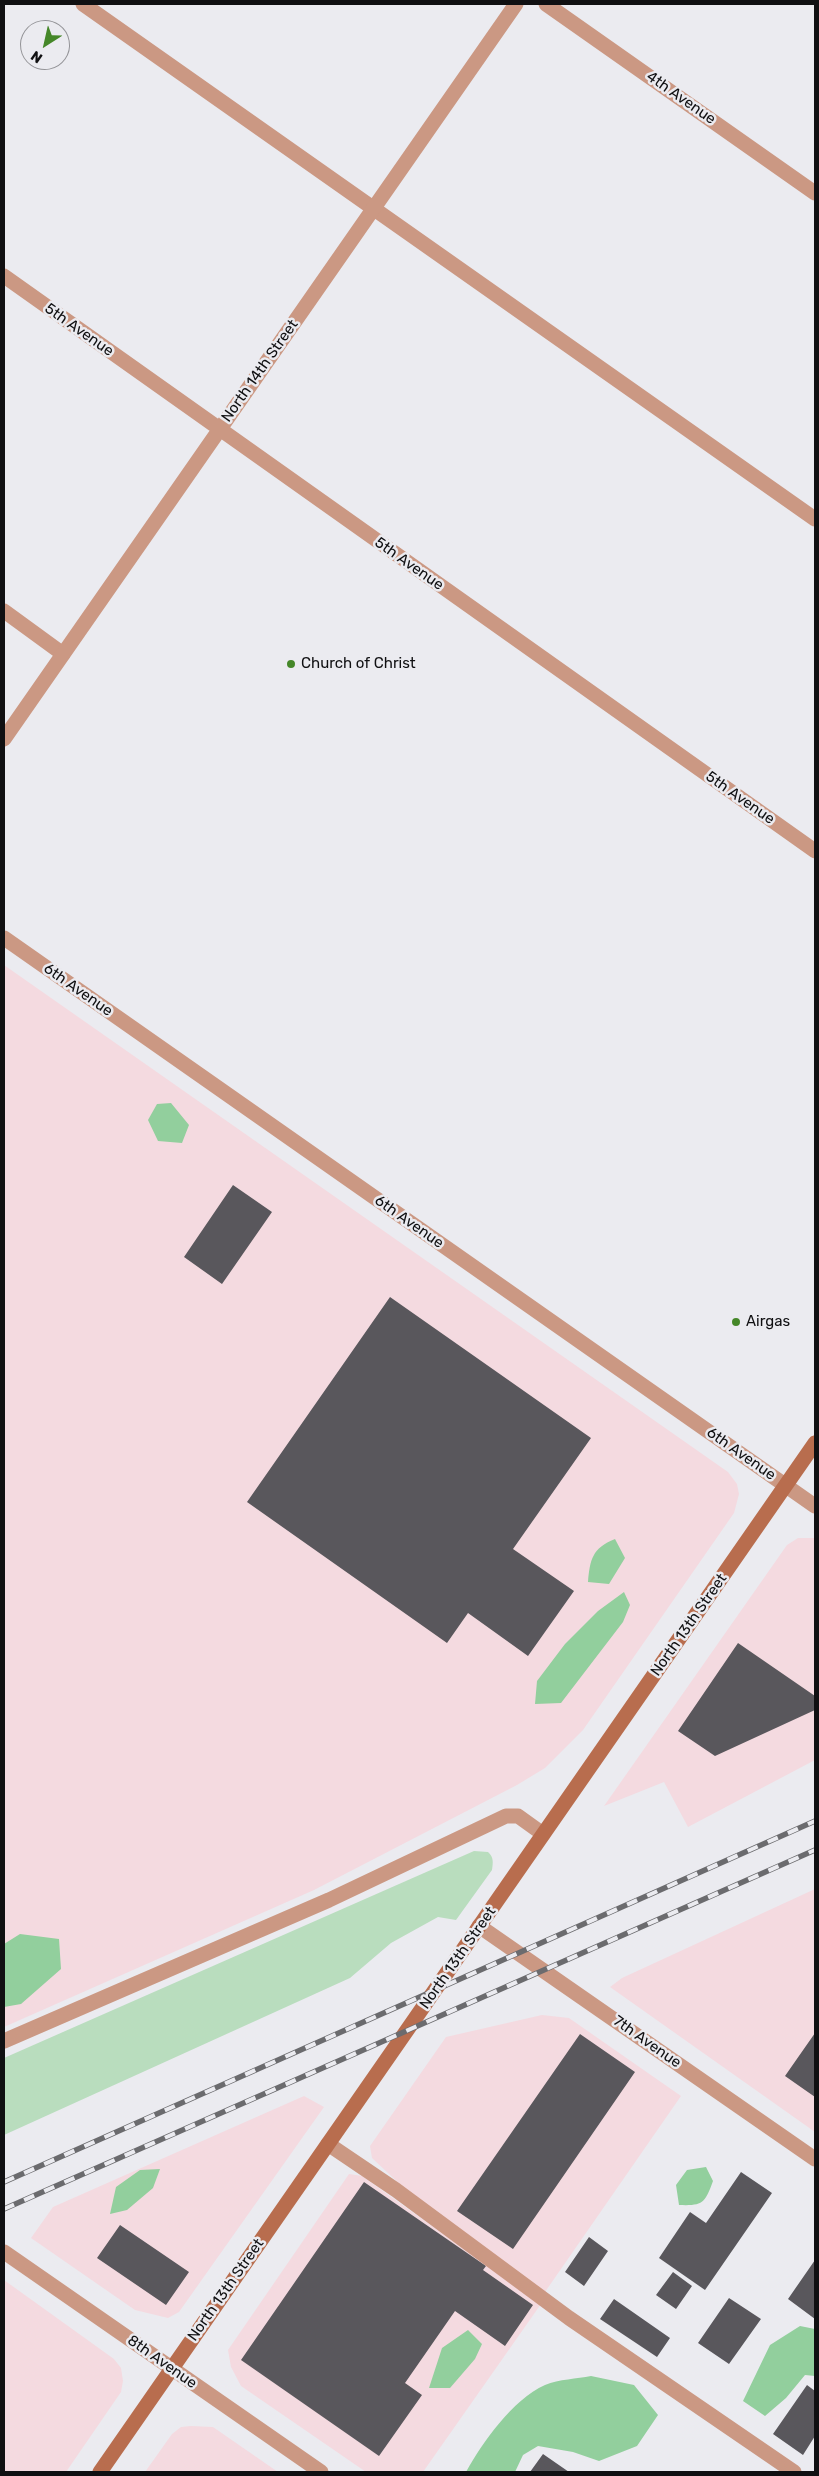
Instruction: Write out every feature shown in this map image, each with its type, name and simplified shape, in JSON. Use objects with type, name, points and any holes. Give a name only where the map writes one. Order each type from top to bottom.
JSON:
[{"type":"main road","name":"North 13th Street","points":[[100,2472],[815,1443]]},
{"type":"street","points":[[82,4],[815,519]]},
{"type":"street","name":"North 14th Street","points":[[4,739],[516,4]]},
{"type":"street","name":"4th Avenue","points":[[546,4],[815,193]]},
{"type":"street","name":"5th Avenue","points":[[4,276],[815,851]]},
{"type":"street","points":[[4,611],[63,654]]},
{"type":"street","name":"6th Avenue","points":[[4,938],[815,1506]]},
{"type":"street","points":[[4,2041],[329,1900],[506,1816],[518,1816],[543,1834]]},
{"type":"street","name":"7th Avenue","points":[[480,1926],[815,2159]]},
{"type":"street","points":[[328,2144],[396,2190],[569,2318],[794,2472]]},
{"type":"street","name":"8th Avenue","points":[[4,2252],[321,2472]]},
{"type":"shaded area","points":[[4,965],[728,1472],[737,1484],[739,1494],[734,1513],[583,1730],[545,1768],[517,1785],[314,1890],[4,2027]]},
{"type":"shaded area","points":[[798,1538],[815,1538],[815,1760],[688,1827],[664,1782],[604,1806],[787,1545]]},
{"type":"shaded area","points":[[815,1889],[815,2132],[610,1987],[622,1978]]},
{"type":"shaded area","points":[[542,2015],[569,2018],[681,2096],[545,2292],[404,2188],[372,2158],[370,2146],[446,2037]]},
{"type":"shaded area","points":[[304,2096],[324,2107],[179,2312],[168,2318],[135,2310],[31,2238],[53,2207]]},
{"type":"shaded area","points":[[349,2174],[362,2176],[541,2304],[423,2472],[366,2472],[241,2386],[231,2367],[228,2350]]},
{"type":"shaded area","points":[[4,2280],[114,2359],[121,2368],[123,2381],[121,2392],[66,2472],[4,2472]]},
{"type":"shaded area","points":[[181,2427],[213,2427],[278,2472],[145,2472],[172,2434]]},
{"type":"green space","points":[[171,1103],[189,1125],[182,1143],[158,1141],[148,1120],[157,1104]]},
{"type":"green space","points":[[615,1539],[625,1558],[609,1584],[588,1582],[591,1561],[597,1551],[601,1546]]},
{"type":"green space","points":[[624,1592],[630,1605],[623,1622],[561,1703],[535,1704],[537,1681],[565,1644],[598,1611]]},
{"type":"green space","points":[[474,1851],[488,1852],[490,1854],[493,1860],[492,1870],[456,1920],[438,1917],[391,1943],[350,1978],[4,2135],[4,2058]]},
{"type":"green space","points":[[20,1934],[59,1939],[61,1969],[21,2004],[4,2007],[4,1944]]},
{"type":"green space","points":[[706,2167],[713,2181],[705,2199],[698,2204],[679,2205],[676,2185],[687,2170]]},
{"type":"green space","points":[[160,2169],[153,2188],[127,2210],[110,2214],[116,2187],[140,2170]]},
{"type":"green space","points":[[800,2326],[815,2329],[815,2376],[805,2375],[786,2398],[765,2416],[743,2401],[770,2345]]},
{"type":"green space","points":[[468,2330],[482,2344],[475,2359],[450,2388],[429,2388],[442,2348]]},
{"type":"green space","points":[[591,2376],[634,2385],[658,2415],[637,2446],[599,2461],[573,2452],[538,2446],[523,2455],[515,2472],[466,2472],[490,2435],[521,2401],[550,2383]]},
{"type":"building","points":[[233,1185],[272,1212],[222,1284],[184,1257]]},
{"type":"building","points":[[390,1297],[591,1438],[513,1549],[574,1591],[528,1656],[468,1613],[447,1643],[247,1502]]},
{"type":"building","points":[[738,1643],[815,1696],[815,1710],[715,1756],[678,1731]]},
{"type":"building","points":[[815,2033],[815,2097],[785,2076]]},
{"type":"building","points":[[580,2034],[635,2072],[513,2249],[457,2211]]},
{"type":"building","points":[[741,2172],[772,2193],[705,2290],[659,2258],[690,2212],[706,2223]]},
{"type":"building","points":[[364,2182],[486,2266],[483,2270],[533,2305],[505,2346],[455,2311],[405,2383],[422,2395],[379,2456],[241,2360]]},
{"type":"building","points":[[120,2225],[189,2272],[166,2305],[97,2258]]},
{"type":"building","points":[[589,2237],[608,2251],[584,2286],[565,2272]]},
{"type":"building","points":[[815,2260],[815,2319],[788,2299]]},
{"type":"building","points":[[673,2272],[692,2286],[676,2309],[656,2295]]},
{"type":"building","points":[[729,2298],[761,2319],[729,2364],[698,2343]]},
{"type":"building","points":[[614,2299],[670,2338],[657,2357],[600,2319]]},
{"type":"building","points":[[807,2385],[815,2391],[815,2436],[803,2455],[773,2434]]},
{"type":"building","points":[[543,2454],[569,2472],[530,2472]]},
{"type":"railway","points":[[4,2182],[815,1821]]},
{"type":"railway","points":[[4,2209],[815,1850]]},
{"type":"place","name":"Church of Christ","points":[[291,664]]},
{"type":"place","name":"Airgas","points":[[736,1322]]}]
